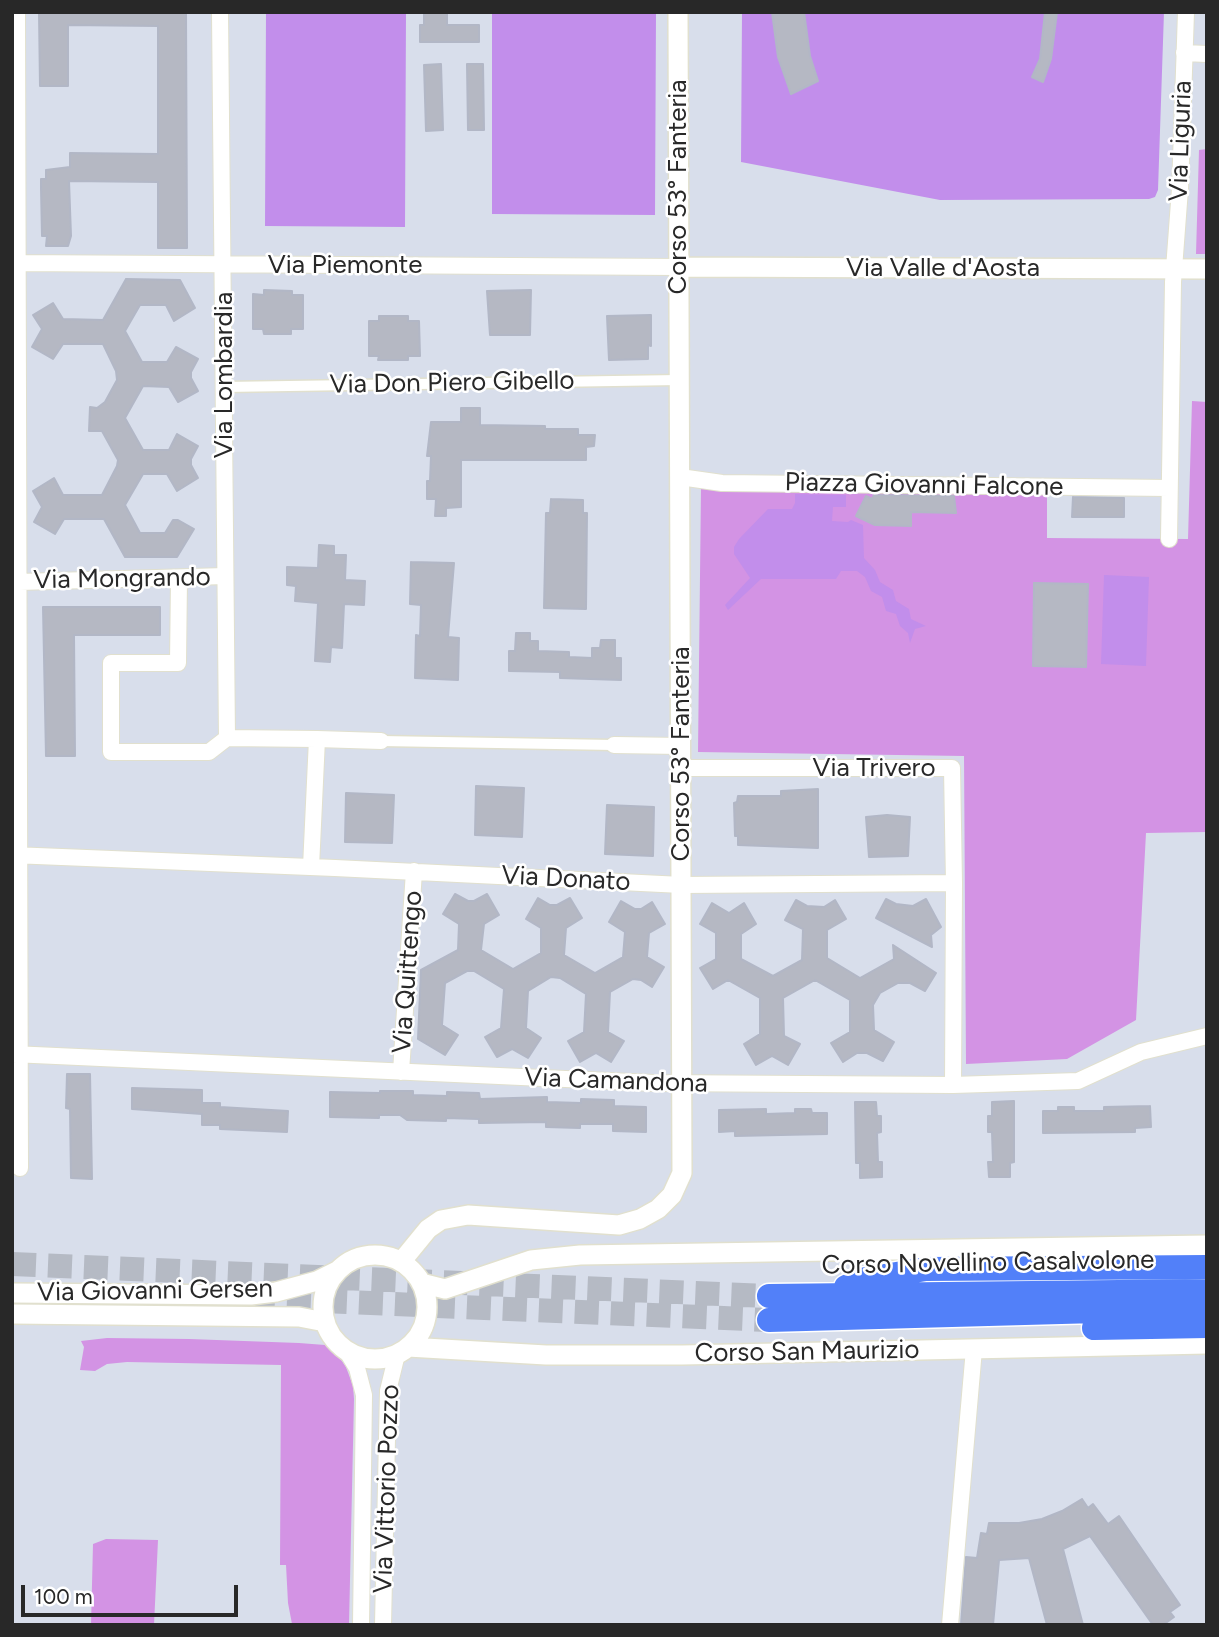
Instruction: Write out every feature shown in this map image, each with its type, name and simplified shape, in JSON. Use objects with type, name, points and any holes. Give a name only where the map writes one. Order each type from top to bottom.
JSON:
[{"type":"highway","points":[[830,1295],[860,1280],[926,1269],[1207,1267]]},
{"type":"highway","name":"Corso Novellino Casalvolone","points":[[1207,1291],[830,1295],[769,1308],[884,1316],[1207,1308]]},
{"type":"highway","points":[[884,1316],[976,1330],[1207,1326]]},
{"type":"street","points":[[17,12],[14,263],[16,558],[19,582],[15,680],[15,977],[20,1168]]},
{"type":"street","name":"Via Lombardia","points":[[220,12],[227,738]]},
{"type":"street","name":"Corso 53° Fanteria","points":[[401,1262],[428,1229],[441,1220],[468,1215],[619,1225],[640,1219],[658,1209],[672,1195],[682,1173],[678,12]]},
{"type":"street","name":"Via Liguria","points":[[1175,269],[1186,12]]},
{"type":"street","points":[[1184,53],[1207,54]]},
{"type":"street","name":"Via Piemonte","points":[[14,263],[679,267]]},
{"type":"street","name":"Via Valle d'Aosta","points":[[679,267],[1207,269]]},
{"type":"street","points":[[1169,539],[1175,269]]},
{"type":"street","name":"Via Don Piero Gibello","points":[[224,387],[679,380]]},
{"type":"street","name":"Piazza Giovanni Falcone","points":[[680,477],[722,482],[1170,488]]},
{"type":"street","name":"Via Mongrando","points":[[19,582],[225,576]]},
{"type":"street","points":[[179,579],[178,663],[111,663],[111,752],[209,752],[227,738],[681,746]]},
{"type":"street","points":[[311,867],[317,739]]},
{"type":"street","name":"Via Trivero","points":[[681,768],[952,768],[954,883]]},
{"type":"street","name":"Via Donato","points":[[16,856],[682,885],[954,883]]},
{"type":"street","name":"Via Quittengo","points":[[401,1072],[414,872]]},
{"type":"street","points":[[953,1085],[954,883]]},
{"type":"street","name":"Via Camandona","points":[[16,1054],[683,1084],[953,1085],[1078,1081],[1141,1052],[1206,1036]]},
{"type":"street","points":[[421,1283],[445,1289],[531,1261],[580,1255],[1207,1245]]},
{"type":"street","points":[[374,1254],[401,1262],[413,1271],[426,1296],[427,1311],[421,1330],[402,1350],[371,1359],[346,1350],[337,1342],[325,1322],[324,1294],[329,1282],[348,1262],[361,1256],[374,1254]]},
{"type":"street","name":"Via Giovanni Gersen","points":[[12,1293],[251,1294],[276,1292],[317,1281],[337,1271]]},
{"type":"street","name":"Via Giovanni Gersen","points":[[12,1314],[299,1317],[325,1322]]},
{"type":"street","name":"Corso San Maurizio","points":[[402,1350],[546,1355],[1207,1344]]},
{"type":"street","points":[[950,1625],[974,1349]]},
{"type":"street","name":"Via Vittorio Pozzo","points":[[346,1350],[357,1368],[364,1395],[361,1625]]},
{"type":"street","name":"Via Vittorio Pozzo","points":[[383,1625],[388,1391],[402,1350]]},
{"type":"shaded area","points":[[266,12],[406,12],[405,227],[265,226]]},
{"type":"shaded area","points":[[492,12],[656,12],[655,215],[492,214]]},
{"type":"shaded area","points":[[742,12],[1164,12],[1158,190],[1155,197],[940,200],[741,162]]},
{"type":"shaded area","points":[[1207,149],[1207,254],[1196,254],[1199,150]]},
{"type":"shaded area","points":[[1192,401],[1207,402],[1207,832],[1146,833],[1136,1020],[1067,1059],[966,1064],[964,756],[698,752],[701,488],[1047,492],[1047,538],[1188,539]]},
{"type":"shaded area","points":[[795,494],[846,495],[846,507],[833,507],[832,521],[851,520],[863,525],[864,558],[875,570],[880,582],[893,590],[896,601],[909,609],[911,619],[926,626],[915,629],[910,643],[908,633],[900,626],[896,614],[886,611],[882,597],[871,591],[865,577],[857,571],[841,571],[836,579],[761,579],[728,610],[725,605],[750,578],[734,554],[734,547],[768,509],[792,509]]},
{"type":"shaded area","points":[[1104,575],[1149,577],[1146,666],[1101,664]]},
{"type":"shaded area","points":[[107,1338],[299,1343],[325,1345],[335,1351],[346,1367],[353,1386],[354,1399],[349,1625],[292,1624],[286,1565],[280,1565],[281,1365],[127,1362],[107,1364],[95,1371],[80,1370],[84,1347],[81,1341]]},
{"type":"shaded area","points":[[106,1539],[158,1540],[154,1625],[91,1625],[93,1544]]},
{"type":"building","points":[[39,12],[186,12],[187,248],[158,248],[158,182],[69,181],[71,236],[68,246],[46,246],[47,236],[42,236],[41,179],[46,179],[46,170],[70,167],[70,153],[158,154],[158,26],[68,25],[68,86],[40,86]]},
{"type":"building","points":[[424,12],[447,12],[447,25],[479,25],[479,42],[420,42],[420,25],[424,25]]},
{"type":"building","points":[[772,12],[804,12],[810,56],[818,81],[791,94],[778,57]]},
{"type":"building","points":[[1045,12],[1057,12],[1051,59],[1043,82],[1032,77],[1040,59]]},
{"type":"building","points":[[441,64],[443,130],[426,131],[424,65]]},
{"type":"building","points":[[467,64],[483,64],[484,130],[468,130]]},
{"type":"building","points":[[126,279],[180,280],[195,308],[174,321],[166,305],[140,305],[125,331],[142,362],[167,362],[176,347],[198,359],[191,378],[198,391],[178,402],[169,387],[143,386],[125,418],[143,450],[169,450],[177,434],[198,446],[191,465],[198,478],[177,491],[167,474],[143,474],[125,505],[140,533],[165,533],[173,520],[194,529],[177,557],[125,557],[104,519],[64,519],[55,534],[34,522],[42,507],[33,491],[54,478],[63,495],[102,495],[118,460],[102,431],[89,431],[90,407],[97,408],[105,402],[117,380],[116,371],[103,344],[63,344],[53,359],[32,347],[42,329],[33,315],[53,303],[63,319],[103,320]]},
{"type":"building","points":[[264,290],[292,291],[292,295],[303,295],[303,329],[291,329],[291,334],[264,334],[263,329],[253,329],[253,294],[264,295]]},
{"type":"building","points":[[531,290],[530,335],[490,335],[487,291]]},
{"type":"building","points":[[651,315],[651,346],[648,345],[648,359],[609,360],[607,316]]},
{"type":"building","points":[[379,316],[408,316],[408,321],[419,321],[420,356],[408,356],[408,360],[378,360],[379,356],[369,356],[369,321],[379,321]]},
{"type":"building","points":[[461,408],[480,408],[480,425],[578,429],[578,435],[595,435],[594,446],[586,447],[586,460],[461,460],[461,507],[446,508],[446,516],[435,516],[436,499],[427,499],[431,456],[427,456],[431,422],[461,422]]},
{"type":"building","points":[[874,495],[954,496],[956,513],[911,512],[911,526],[875,525],[856,516],[866,496],[872,499]]},
{"type":"building","points":[[1073,497],[1124,498],[1124,517],[1072,517]]},
{"type":"building","points":[[551,499],[583,500],[583,513],[587,513],[586,609],[544,608],[546,513],[550,513]]},
{"type":"building","points":[[319,545],[334,546],[334,555],[346,555],[345,580],[365,581],[364,605],[344,604],[342,648],[331,647],[330,662],[315,661],[318,603],[295,601],[296,586],[287,585],[287,567],[318,568]]},
{"type":"building","points":[[411,562],[454,563],[448,637],[459,638],[458,680],[415,678],[416,635],[420,636],[421,605],[410,604]]},
{"type":"building","points":[[1034,583],[1088,584],[1086,667],[1033,666]]},
{"type":"building","points":[[43,607],[160,607],[160,635],[74,635],[75,756],[46,756]]},
{"type":"building","points":[[516,633],[530,633],[530,641],[538,641],[538,651],[569,652],[569,657],[592,658],[592,648],[600,648],[601,640],[615,640],[615,658],[621,658],[621,680],[560,678],[560,672],[509,671],[509,651],[515,651]]},
{"type":"building","points":[[476,786],[524,788],[522,837],[475,835]]},
{"type":"building","points":[[818,789],[818,848],[738,845],[738,836],[735,836],[734,803],[737,802],[738,796],[781,796],[781,791]]},
{"type":"building","points":[[346,793],[394,795],[392,843],[345,842]]},
{"type":"building","points":[[607,805],[654,807],[653,856],[605,854]]},
{"type":"building","points":[[866,817],[910,817],[908,856],[869,857]]},
{"type":"building","points":[[455,894],[474,901],[487,894],[499,915],[484,924],[481,950],[513,969],[541,953],[541,928],[526,919],[538,898],[550,905],[557,905],[570,898],[582,918],[566,928],[564,955],[595,973],[623,957],[625,932],[609,922],[621,901],[635,909],[641,909],[652,902],[665,924],[649,933],[647,957],[664,967],[652,987],[641,980],[633,979],[610,992],[608,1032],[624,1041],[611,1062],[596,1053],[580,1062],[568,1041],[584,1032],[586,994],[560,978],[551,977],[528,991],[526,1028],[541,1038],[528,1058],[512,1049],[497,1057],[485,1037],[501,1028],[504,989],[474,971],[467,971],[445,983],[442,1025],[458,1035],[445,1055],[418,1039],[421,970],[458,950],[459,924],[443,914]]},
{"type":"building","points":[[886,899],[896,904],[913,906],[926,899],[941,927],[931,935],[932,947],[876,918]]},
{"type":"building","points":[[796,900],[807,906],[824,907],[835,900],[846,919],[827,930],[827,958],[860,978],[894,959],[893,945],[936,973],[925,991],[910,983],[898,983],[880,993],[873,1005],[874,1030],[894,1042],[883,1061],[867,1053],[857,1053],[843,1062],[831,1043],[850,1032],[850,1000],[815,980],[783,998],[784,1036],[800,1044],[788,1065],[772,1056],[756,1065],[744,1044],[760,1034],[760,998],[728,980],[713,989],[700,968],[716,959],[716,933],[700,924],[712,903],[729,913],[744,903],[756,924],[741,934],[741,959],[773,976],[802,960],[803,929],[785,920]]},
{"type":"building","points":[[67,1074],[90,1074],[92,1179],[71,1178],[70,1109],[66,1108]]},
{"type":"building","points":[[132,1088],[202,1090],[202,1103],[220,1103],[220,1107],[288,1111],[287,1132],[220,1129],[220,1125],[202,1125],[202,1114],[132,1109]]},
{"type":"building","points":[[413,1091],[413,1095],[447,1096],[447,1092],[479,1093],[480,1099],[547,1097],[547,1102],[614,1100],[614,1106],[646,1107],[646,1132],[613,1131],[613,1124],[580,1124],[580,1128],[546,1127],[546,1122],[479,1123],[479,1119],[446,1118],[446,1121],[407,1120],[400,1115],[379,1115],[379,1118],[330,1117],[330,1092]]},
{"type":"building","points":[[1014,1101],[1014,1162],[1010,1163],[1010,1177],[989,1177],[988,1162],[993,1162],[992,1132],[988,1132],[988,1116],[992,1116],[992,1102]]},
{"type":"building","points":[[855,1102],[876,1102],[877,1116],[881,1116],[881,1132],[877,1133],[878,1162],[882,1162],[882,1177],[860,1178],[860,1163],[856,1163]]},
{"type":"building","points":[[1150,1106],[1151,1127],[1135,1128],[1135,1132],[1043,1133],[1043,1111],[1058,1111],[1058,1107],[1074,1107],[1074,1111],[1104,1111],[1104,1107]]},
{"type":"building","points":[[766,1109],[766,1114],[795,1113],[795,1109],[827,1113],[827,1134],[735,1136],[735,1131],[719,1132],[719,1110]]},
{"type":"building","points":[[1082,1499],[1088,1508],[1093,1504],[1108,1524],[1119,1516],[1180,1605],[1170,1612],[1174,1617],[1163,1625],[1153,1625],[1090,1536],[1063,1549],[1083,1625],[1047,1625],[1029,1558],[999,1560],[993,1625],[961,1625],[966,1557],[977,1558],[981,1533],[987,1534],[989,1523],[1019,1523],[1042,1519]]},
{"type":"tunnel","points":[[12,1264],[769,1296]]},
{"type":"tunnel","points":[[251,1298],[769,1320]]}]
